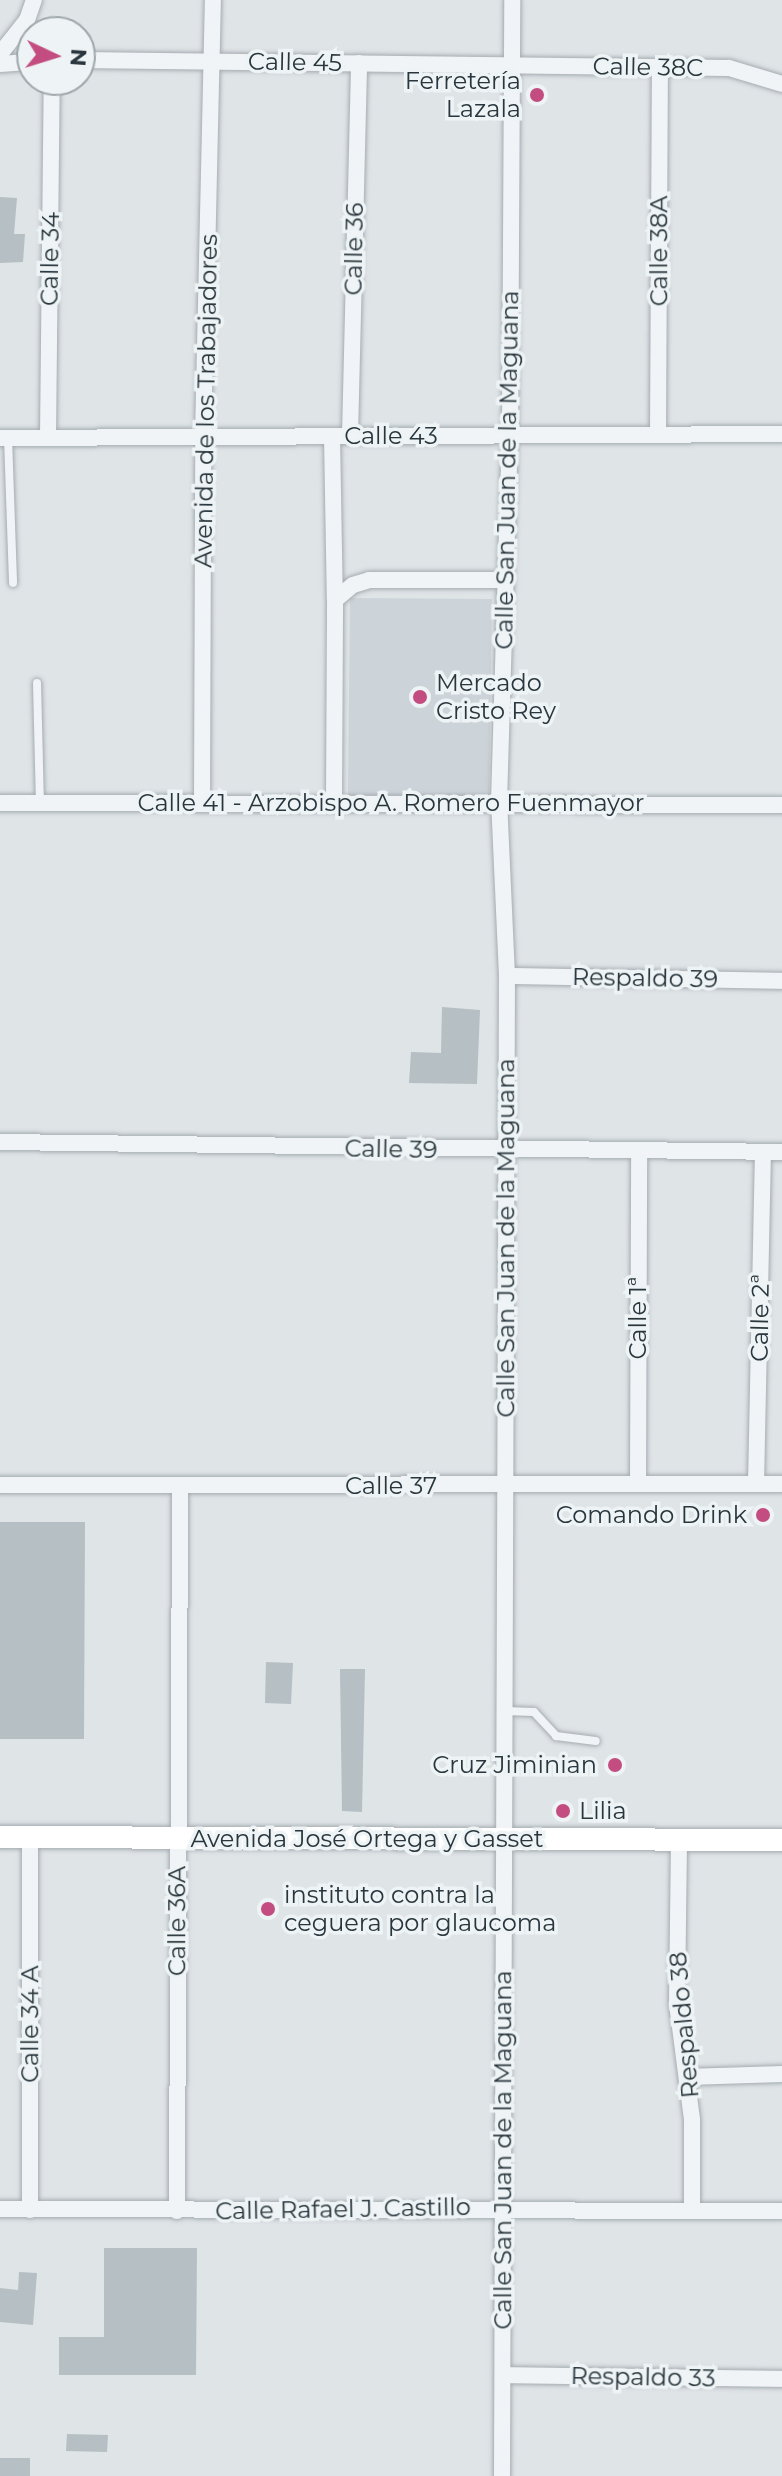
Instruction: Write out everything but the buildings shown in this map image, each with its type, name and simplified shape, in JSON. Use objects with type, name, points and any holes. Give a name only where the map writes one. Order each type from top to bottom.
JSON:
[{"type":"main road","name":"Avenida José Ortega y Gasset","points":[[0,1837],[782,1840]]},
{"type":"street","points":[[0,54],[27,20],[34,0]]},
{"type":"street","name":"Avenida de los Trabajadores","points":[[202,803],[203,436],[214,62],[213,0]]},
{"type":"street","name":"Calle San Juan de la Maguana","points":[[502,2476],[507,976],[499,802],[510,435],[512,0]]},
{"type":"street","name":"Calle 45","points":[[96,60],[510,63]]},
{"type":"street","name":"Calle 36","points":[[350,436],[359,63]]},
{"type":"street","name":"Calle 38C","points":[[510,63],[729,68],[782,84]]},
{"type":"street","name":"Calle 38A","points":[[658,435],[660,67]]},
{"type":"street","name":"Calle 34","points":[[48,437],[52,96]]},
{"type":"street","name":"Calle 43","points":[[4,438],[782,434]]},
{"type":"street","points":[[332,436],[334,802]]},
{"type":"street","points":[[335,600],[353,585],[369,580],[506,580]]},
{"type":"street","name":"Calle 41 - Arzobispo A. Romero Fuenmayor","points":[[0,803],[782,805]]},
{"type":"street","name":"Respaldo 39","points":[[507,976],[782,981]]},
{"type":"street","name":"Calle 39","points":[[0,1142],[506,1151],[782,1152]]},
{"type":"street","name":"Calle 1ª","points":[[638,1484],[639,1151]]},
{"type":"street","name":"Calle 2ª","points":[[756,1484],[763,1152]]},
{"type":"street","name":"Calle 37","points":[[0,1485],[782,1484]]},
{"type":"street","name":"Calle 36A","points":[[177,2211],[180,1486]]},
{"type":"street","name":"Calle 34 A","points":[[30,1837],[30,2210]]},
{"type":"street","name":"Respaldo 38","points":[[679,1840],[677,2004],[687,2077],[692,2211]]},
{"type":"street","points":[[687,2077],[782,2074]]},
{"type":"street","name":"Calle Rafael J. Castillo","points":[[0,2209],[177,2211],[502,2206],[782,2211]]},
{"type":"street","name":"Respaldo 33","points":[[503,2375],[782,2379]]},
{"type":"lane","points":[[4,438],[13,583]]},
{"type":"lane","points":[[37,683],[40,803]]},
{"type":"lane","points":[[503,1711],[534,1712],[556,1736],[596,1741]]},
{"type":"shaded area","name":"Mercado Cristo Rey","points":[[350,598],[492,599],[489,796],[348,795]]},
{"type":"place","name":"Ferretería Lazala","points":[[537,95]]},
{"type":"place","name":"Mercado Cristo Rey","points":[[420,697]]},
{"type":"place","name":"Comando Drink","points":[[763,1515]]},
{"type":"place","name":"Cruz Jiminian","points":[[615,1765]]},
{"type":"place","name":"Lilia","points":[[563,1811]]},
{"type":"place","name":"instituto contra la ceguera por glaucoma","points":[[268,1909]]}]
